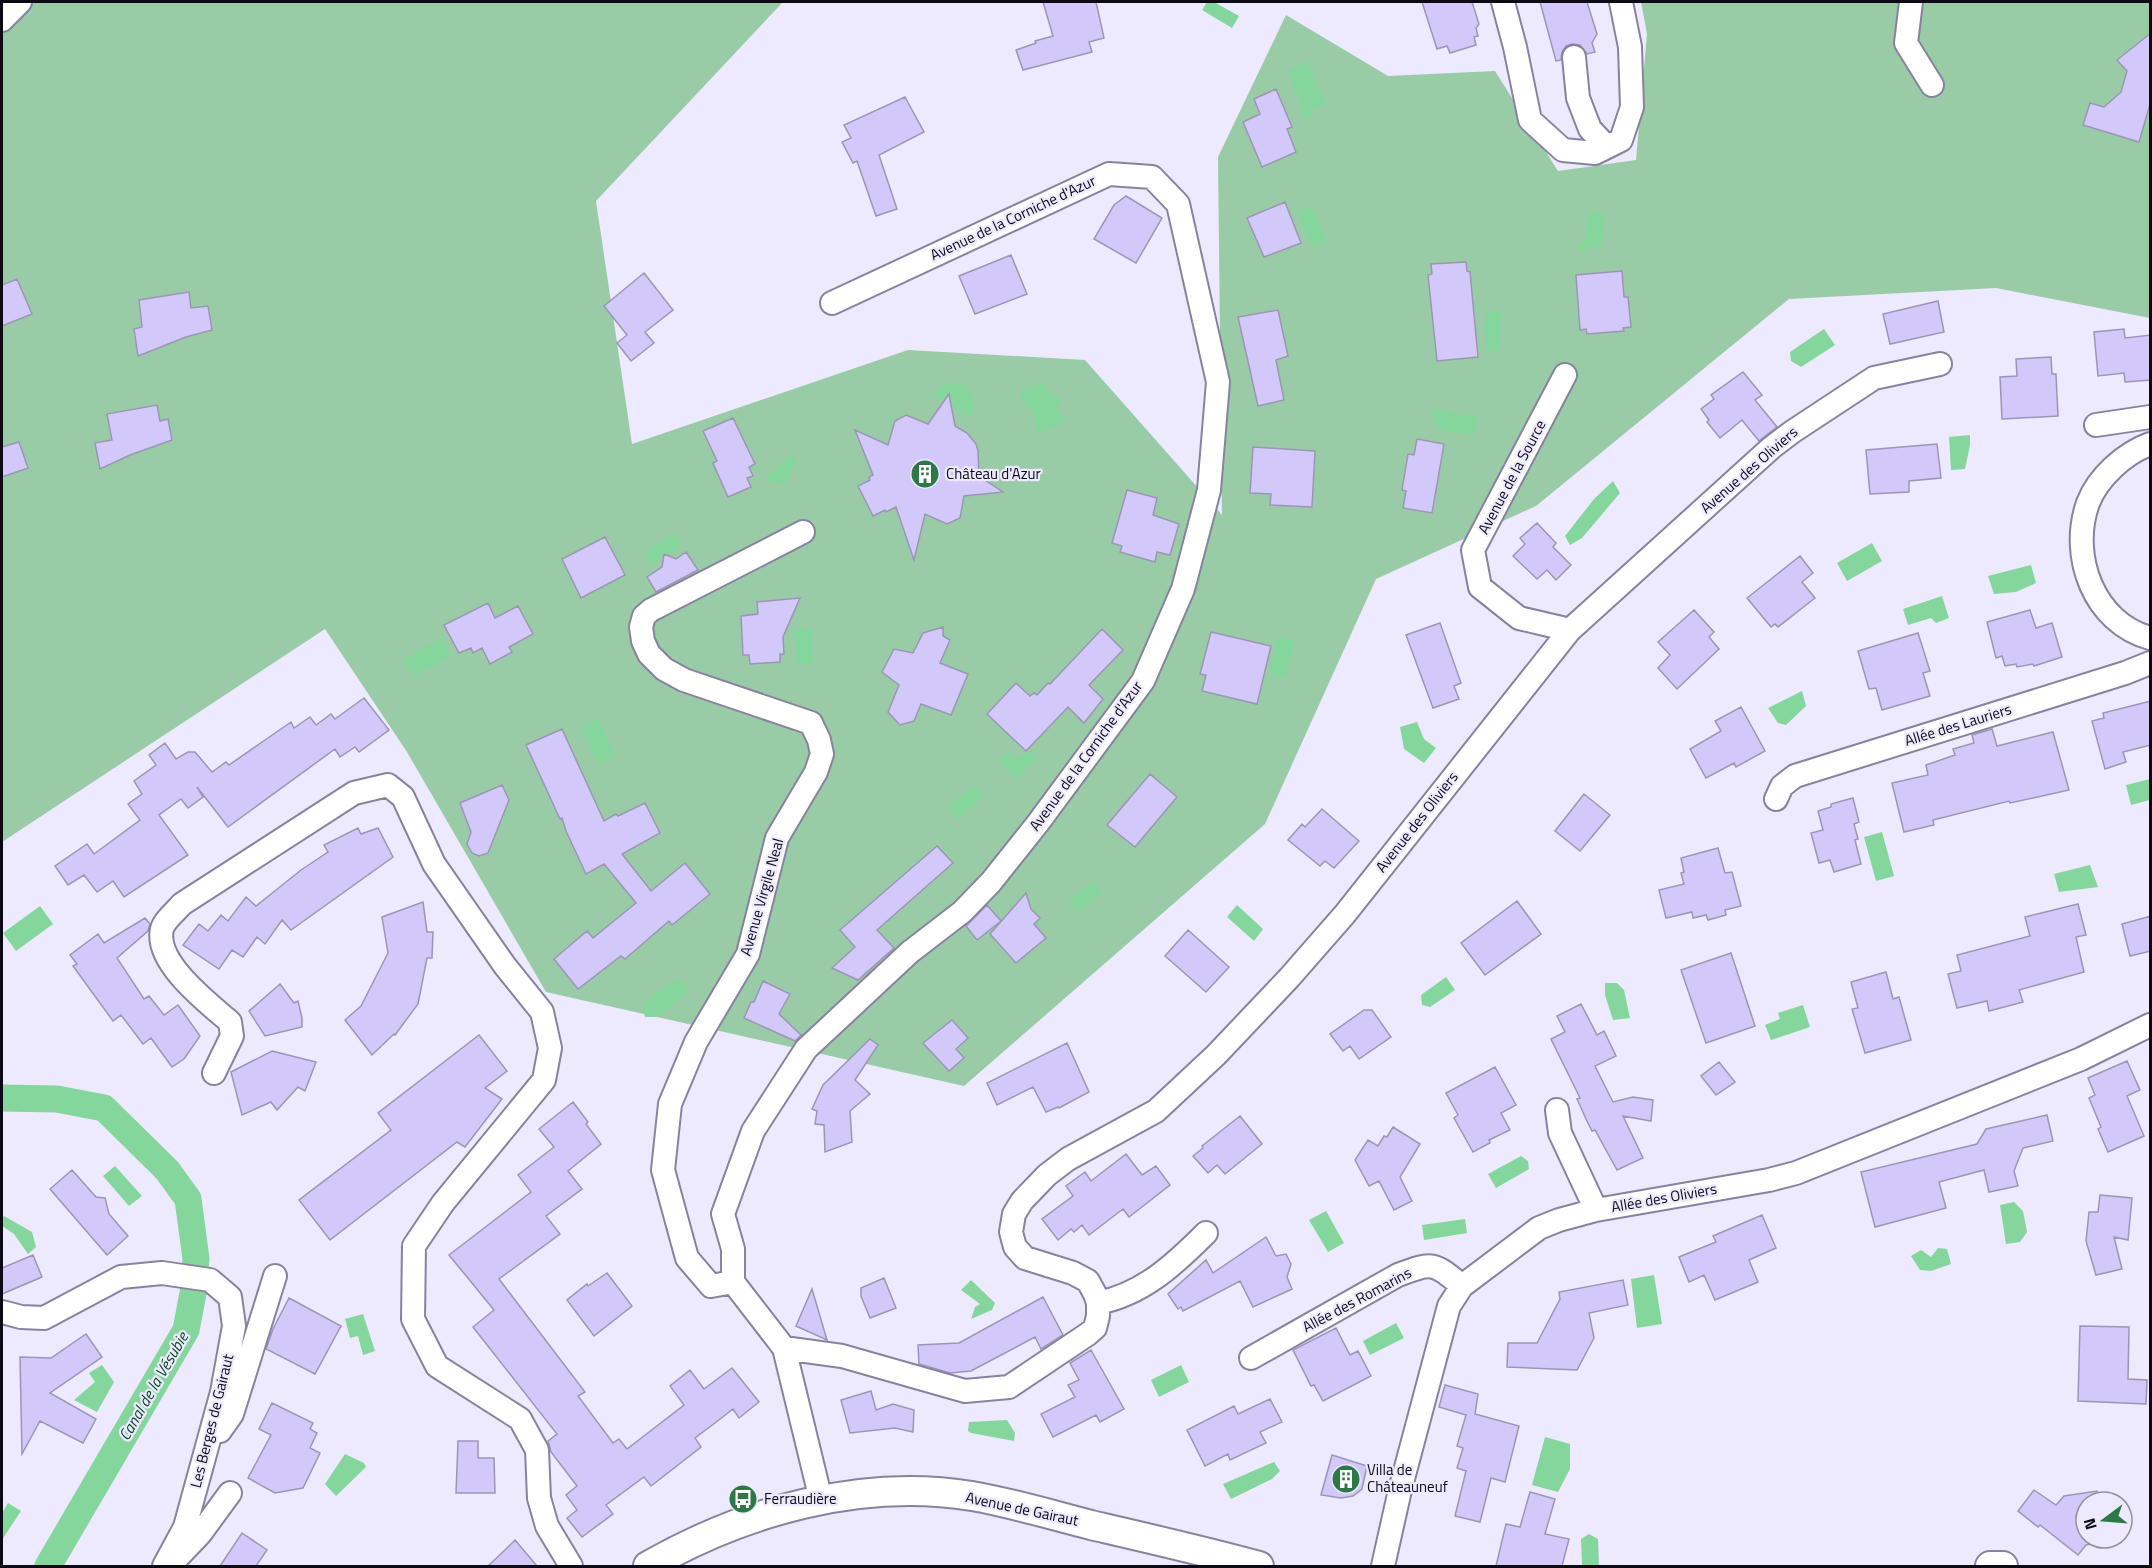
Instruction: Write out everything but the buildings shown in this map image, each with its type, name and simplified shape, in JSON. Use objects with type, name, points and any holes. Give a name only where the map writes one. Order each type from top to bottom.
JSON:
[{"type":"street","points":[[2,20],[20,2]]},
{"type":"street","points":[[1503,2],[1530,120],[1563,150],[1595,153],[1621,140],[1632,107],[1630,47],[1621,2]]},
{"type":"street","points":[[1911,2],[1906,43],[1932,85]]},
{"type":"street","points":[[1574,57],[1578,98],[1590,129],[1607,147]]},
{"type":"street","name":"Avenue de la Corniche d'Azur","points":[[733,1282],[733,1249],[723,1214],[753,1131],[806,1049],[910,952],[962,912],[991,882],[1038,823],[1143,681],[1183,589],[1209,490],[1218,382],[1178,204],[1152,177],[1109,174],[832,303]]},
{"type":"street","name":"Avenue des Oliviers","points":[[1098,1303],[1088,1281],[1073,1273],[1025,1258],[1015,1247],[1011,1232],[1014,1214],[1022,1201],[1047,1175],[1068,1159],[1155,1111],[1216,1056],[1345,914],[1570,630],[1771,448],[1792,432],[1874,378],[1940,364]]},
{"type":"street","name":"Avenue de la Source","points":[[1565,375],[1473,550],[1480,587],[1519,618],[1570,630]]},
{"type":"street","points":[[2096,425],[2151,417]]},
{"type":"street","points":[[2151,444],[2125,459],[2099,482],[2089,502],[2083,523],[2082,544],[2085,567],[2093,590],[2107,613],[2137,635],[2151,638]]},
{"type":"street","name":"Avenue Virgile Neal","points":[[733,1282],[711,1286],[687,1258],[663,1170],[670,1104],[696,1042],[748,954],[777,838],[816,772],[822,754],[819,740],[811,723],[684,680],[664,669],[649,654],[643,641],[641,627],[644,616],[651,610],[803,532]]},
{"type":"street","name":"Allée des Lauriers","points":[[1776,799],[1782,786],[1795,776],[2151,663]]},
{"type":"street","points":[[214,1073],[232,1036],[230,1022],[201,997],[167,959],[161,944],[162,927],[182,904],[354,793],[388,785],[403,797],[434,864],[505,966],[542,1012],[550,1048],[544,1080],[443,1203],[414,1246],[413,1319],[437,1366],[520,1419],[537,1450],[539,1497],[547,1526],[571,1566]]},
{"type":"street","name":"Allée des Oliviers","points":[[1383,1566],[1400,1491],[1449,1306],[1462,1286],[1539,1228],[1596,1210],[1769,1180],[1796,1173],[2081,1059],[2151,1025]]},
{"type":"street","points":[[1557,1110],[1560,1132],[1596,1210]]},
{"type":"street","points":[[784,1348],[842,1356],[965,1391],[1009,1387],[1095,1328],[1098,1303],[1136,1292],[1174,1266],[1206,1233]]},
{"type":"street","name":"Allée des Romarins","points":[[1251,1358],[1398,1275],[1424,1266],[1434,1265],[1462,1286]]},
{"type":"street","name":"Les Berges de Gairaut","points":[[2,1312],[21,1317],[44,1318],[121,1277],[162,1273],[209,1279],[230,1297],[234,1326],[222,1392],[185,1527],[164,1566]]},
{"type":"street","points":[[207,1450],[232,1414],[275,1276]]},
{"type":"street","points":[[733,1282],[784,1348],[821,1500]]},
{"type":"street","name":"Avenue de Gairaut","points":[[648,1566],[712,1534],[767,1514],[821,1500],[864,1494],[910,1492],[971,1496],[1259,1566]]},
{"type":"street","points":[[170,1566],[200,1534],[230,1493]]},
{"type":"street","points":[[1989,1566],[2003,1566]]},
{"type":"shaded area","points":[[2,2],[783,2],[596,201],[632,444],[908,350],[1085,360],[1222,515],[1218,157],[1286,15],[1388,76],[1495,71],[1558,171],[1636,160],[1647,34],[1641,2],[2150,2],[2150,318],[1996,288],[1789,299],[1536,506],[1376,579],[1265,824],[964,1086],[546,992],[407,752],[325,629],[2,842]]},
{"type":"shaded area","points":[[1207,2],[1214,2],[1239,16],[1232,28],[1202,10]]},
{"type":"shaded area","points":[[1308,61],[1326,104],[1312,110],[1308,120],[1299,116],[1303,107],[1287,70]]},
{"type":"shaded area","points":[[1311,206],[1327,241],[1312,247],[1297,212]]},
{"type":"shaded area","points":[[1596,211],[1605,214],[1601,248],[1588,248],[1583,255],[1577,249],[1586,239],[1588,213]]},
{"type":"shaded area","points":[[1485,312],[1501,312],[1499,350],[1486,351]]},
{"type":"shaded area","points":[[1824,329],[1835,345],[1801,367],[1791,361],[1790,352]]},
{"type":"shaded area","points":[[1044,382],[1050,395],[1062,398],[1057,409],[1064,422],[1039,434],[1030,405],[1026,407],[1019,394]]},
{"type":"shaded area","points":[[964,384],[969,389],[975,410],[970,417],[932,395],[942,385]]},
{"type":"shaded area","points":[[1435,409],[1478,417],[1474,435],[1442,430],[1432,420]]},
{"type":"shaded area","points":[[1970,435],[1965,469],[1951,470],[1949,437]]},
{"type":"shaded area","points":[[792,454],[796,460],[786,483],[770,482],[767,476]]},
{"type":"shaded area","points":[[1613,481],[1620,493],[1582,538],[1570,545],[1565,536],[1594,499]]},
{"type":"shaded area","points":[[673,534],[680,539],[680,547],[651,565],[644,552]]},
{"type":"shaded area","points":[[1872,543],[1882,561],[1847,581],[1837,563]]},
{"type":"shaded area","points":[[2031,565],[2036,583],[2016,592],[1994,594],[1988,576]]},
{"type":"shaded area","points":[[1942,596],[1949,618],[1936,623],[1931,618],[1908,625],[1903,609]]},
{"type":"shaded area","points":[[811,628],[813,664],[796,664],[794,629]]},
{"type":"shaded area","points":[[1278,636],[1295,641],[1286,675],[1277,678],[1269,671]]},
{"type":"shaded area","points":[[442,638],[452,655],[413,676],[403,659]]},
{"type":"shaded area","points":[[1802,691],[1806,706],[1786,725],[1778,723],[1768,708]]},
{"type":"shaded area","points":[[598,718],[615,756],[597,764],[581,726]]},
{"type":"shaded area","points":[[1417,722],[1424,739],[1436,748],[1424,763],[1404,749],[1400,727]]},
{"type":"shaded area","points":[[1008,751],[1016,759],[1030,751],[1038,757],[1017,779],[998,761]]},
{"type":"shaded area","points":[[2150,779],[2150,800],[2131,805],[2126,785]]},
{"type":"shaded area","points":[[974,785],[984,797],[957,819],[948,807]]},
{"type":"shaded area","points":[[1882,832],[1894,876],[1876,881],[1864,837]]},
{"type":"shaded area","points":[[2090,865],[2098,887],[2059,892],[2054,874]]},
{"type":"shaded area","points":[[1093,881],[1102,892],[1078,913],[1069,902]]},
{"type":"shaded area","points":[[1237,905],[1263,929],[1254,941],[1227,917]]},
{"type":"shaded area","points":[[40,906],[53,924],[16,951],[3,933]]},
{"type":"shaded area","points":[[1446,977],[1455,990],[1430,1007],[1422,1005],[1421,995]]},
{"type":"shaded area","points":[[683,980],[688,991],[684,997],[656,1017],[645,1017],[642,1005],[671,982]]},
{"type":"shaded area","points":[[1605,983],[1617,983],[1624,990],[1630,1018],[1613,1020],[1605,995]]},
{"type":"shaded area","points":[[1803,1005],[1810,1027],[1771,1040],[1765,1025],[1780,1019],[1778,1013]]},
{"type":"shaded area","points":[[1521,1156],[1528,1161],[1529,1169],[1496,1188],[1488,1174]]},
{"type":"shaded area","points":[[115,1166],[142,1196],[129,1206],[103,1176]]},
{"type":"shaded area","points":[[2014,1202],[2023,1211],[2027,1232],[2020,1242],[2006,1244],[2000,1205]]},
{"type":"shaded area","points":[[1326,1211],[1344,1243],[1328,1252],[1309,1220]]},
{"type":"shaded area","points":[[4,1216],[32,1232],[36,1247],[28,1254],[14,1234],[2,1226]]},
{"type":"shaded area","points":[[1465,1219],[1467,1233],[1424,1240],[1422,1225]]},
{"type":"shaded area","points":[[1938,1248],[1947,1249],[1951,1264],[1931,1271],[1920,1270],[1911,1256],[1921,1250],[1931,1257]]},
{"type":"shaded area","points":[[1654,1275],[1662,1324],[1637,1328],[1631,1279]]},
{"type":"shaded area","points":[[971,1280],[995,1303],[992,1310],[971,1319],[975,1307],[980,1304],[961,1290]]},
{"type":"shaded area","points":[[363,1314],[375,1351],[363,1355],[358,1336],[350,1338],[345,1319]]},
{"type":"shaded area","points":[[1396,1323],[1404,1338],[1370,1355],[1363,1341]]},
{"type":"shaded area","points":[[102,1365],[114,1382],[97,1412],[74,1400],[95,1382],[89,1373]]},
{"type":"shaded area","points":[[1181,1365],[1189,1382],[1159,1397],[1151,1380]]},
{"type":"shaded area","points":[[1007,1420],[1015,1433],[1014,1441],[968,1431],[969,1422]]},
{"type":"shaded area","points":[[1545,1437],[1570,1444],[1570,1469],[1558,1492],[1532,1485]]},
{"type":"shaded area","points":[[345,1454],[364,1463],[366,1467],[336,1496],[325,1484]]},
{"type":"shaded area","points":[[1274,1462],[1280,1471],[1272,1479],[1231,1499],[1223,1484]]},
{"type":"shaded area","points":[[8,1503],[21,1511],[2,1540],[2,1513]]},
{"type":"shaded area","points":[[1589,1534],[1598,1539],[1599,1566],[1582,1566],[1581,1539]]},
{"type":"waterway","name":"Canal de la Vésubie","points":[[2,1098],[57,1099],[104,1108],[167,1170],[188,1199],[196,1259],[186,1330],[48,1566]]},
{"type":"place","name":"Château d'Azur","points":[[925,474]]},
{"type":"place","name":"Villa de Châteauneuf","points":[[1346,1479]]},
{"type":"place","name":"Ferraudière","points":[[743,1499]]}]
